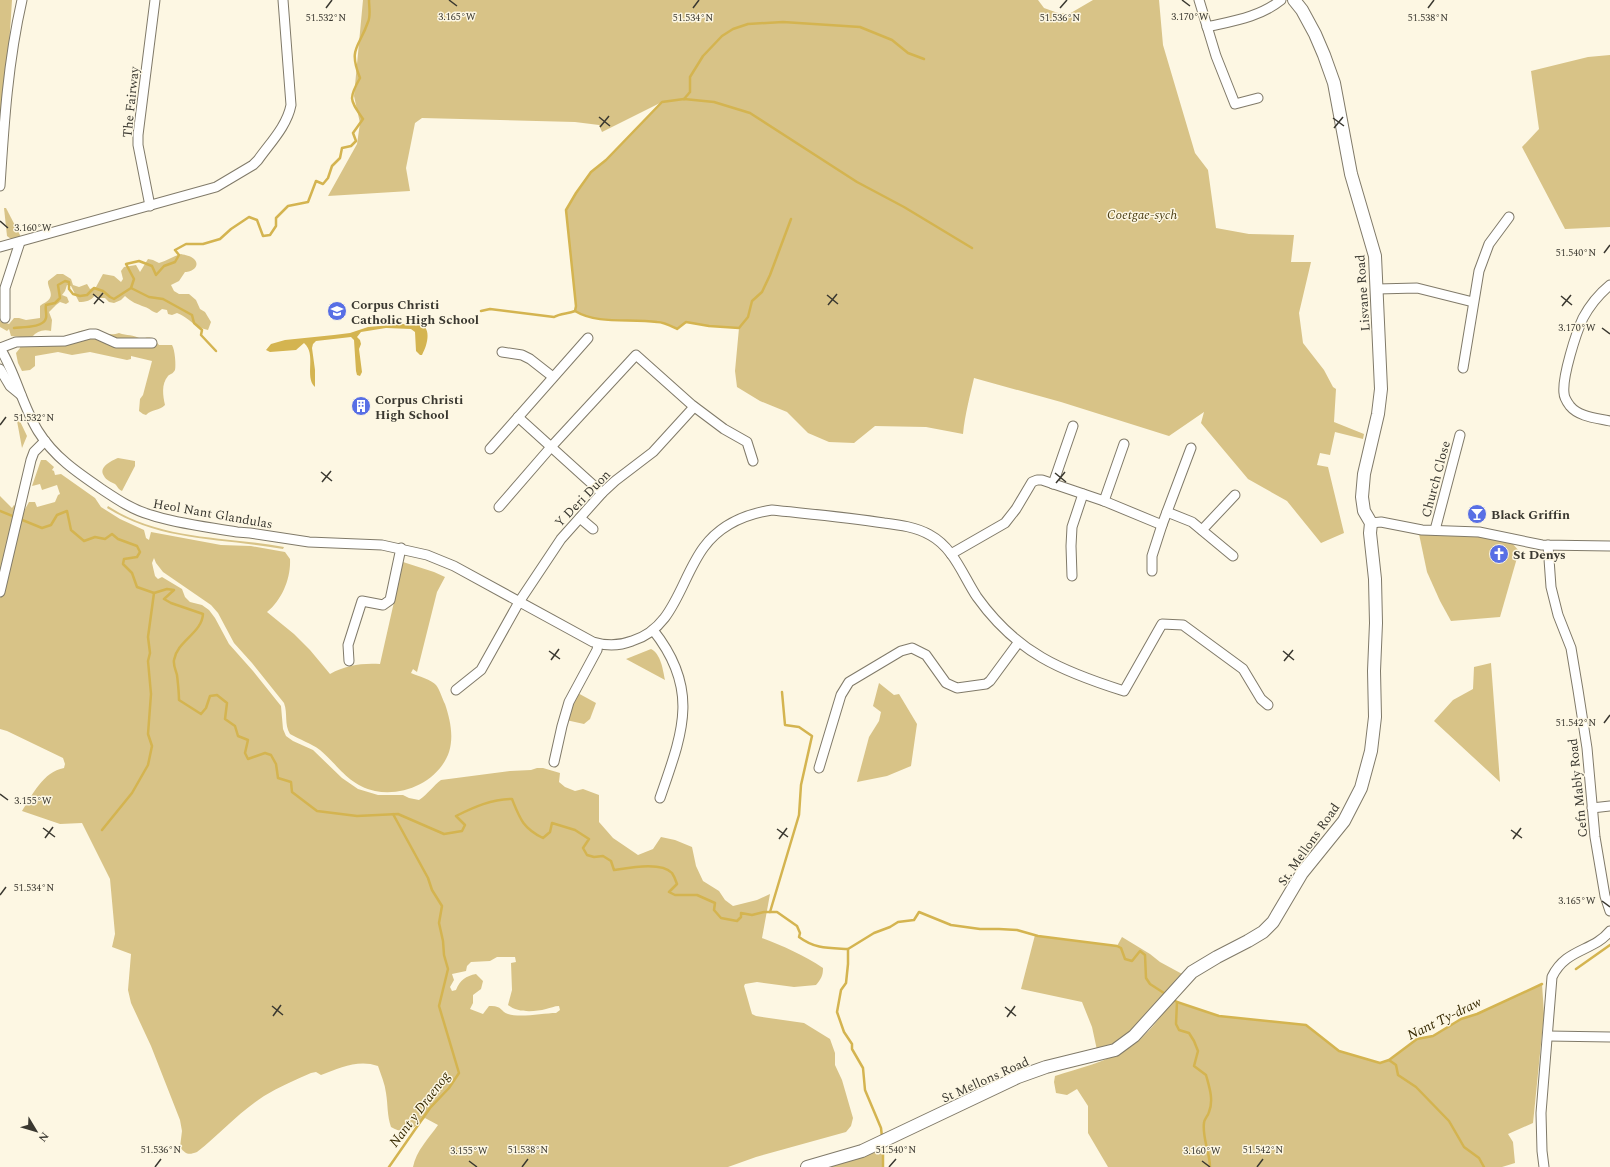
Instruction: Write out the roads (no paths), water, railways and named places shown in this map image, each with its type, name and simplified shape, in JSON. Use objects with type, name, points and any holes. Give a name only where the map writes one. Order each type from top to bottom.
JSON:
[{"type":"main road","name":"Lisvane Road","points":[[1294,0],[1302,10],[1315,34],[1334,83],[1351,174],[1374,249],[1381,370],[1380,401],[1364,474],[1362,497],[1364,511],[1371,523]]},
{"type":"main road","name":"St. Mellons Road","points":[[1163,1004],[1192,972],[1263,932],[1273,922],[1302,873],[1344,821],[1361,788],[1371,751],[1375,717],[1374,671],[1376,598],[1370,533],[1371,523]]},
{"type":"main road","name":"St Mellons Road","points":[[807,1167],[862,1151],[1018,1077],[1046,1067],[1115,1050],[1134,1036],[1163,1004]]},
{"type":"street","points":[[0,186],[7,89],[16,28],[22,0]]},
{"type":"street","name":"The Fairway","points":[[150,206],[138,146],[138,135],[156,0]]},
{"type":"street","points":[[0,247],[194,194],[221,185],[253,165],[289,114],[291,95],[283,0]]},
{"type":"street","points":[[1199,0],[1216,56],[1235,104],[1258,98]]},
{"type":"street","points":[[1207,27],[1250,17],[1271,8],[1281,0]]},
{"type":"street","points":[[1463,368],[1478,271],[1495,233],[1509,217]]},
{"type":"street","points":[[5,318],[5,288],[20,242]]},
{"type":"street","points":[[1610,285],[1594,302],[1583,319],[1572,347],[1564,387],[1566,400],[1575,410],[1584,415],[1610,421]]},
{"type":"street","points":[[1377,289],[1417,288],[1473,302]]},
{"type":"street","points":[[0,348],[16,342],[65,341],[90,334],[96,334],[116,343],[152,343]]},
{"type":"street","points":[[490,448],[588,338]]},
{"type":"street","name":"Heol Nant Glandulas","points":[[0,348],[30,415],[45,441],[64,462],[131,508],[152,516],[237,532],[296,540],[382,545],[427,555],[454,566],[583,638],[598,644],[617,645],[626,643],[636,640],[654,630],[666,617],[704,546],[715,534],[741,518],[772,510],[868,520],[914,528],[937,539],[951,554],[977,596],[993,618],[1018,643],[1033,653],[1083,678],[1124,691],[1162,624],[1183,625],[1243,669],[1260,699],[1268,705]]},
{"type":"street","points":[[502,352],[522,355],[530,358],[553,377]]},
{"type":"street","points":[[499,507],[636,355],[694,407],[724,429],[747,442],[753,461]]},
{"type":"street","points":[[0,368],[10,386],[22,396]]},
{"type":"street","name":"Y Deri Duon","points":[[519,602],[553,549],[580,518],[615,481],[654,452],[694,407]]},
{"type":"street","points":[[518,417],[602,494]]},
{"type":"street","points":[[1053,484],[1073,426]]},
{"type":"street","name":"Church Close","points":[[1435,530],[1460,435]]},
{"type":"street","points":[[0,592],[32,456],[45,441]]},
{"type":"street","points":[[1104,501],[1124,444]]},
{"type":"street","points":[[1152,571],[1152,556],[1191,448]]},
{"type":"street","points":[[951,554],[1005,523],[1016,509],[1032,482],[1037,480],[1042,480],[1104,501],[1162,525]]},
{"type":"street","points":[[1072,576],[1072,527],[1083,494]]},
{"type":"street","points":[[1202,530],[1236,495]]},
{"type":"street","points":[[1167,512],[1192,522],[1234,556]]},
{"type":"street","points":[[580,518],[593,529]]},
{"type":"street","points":[[1371,523],[1380,522],[1412,528],[1486,533],[1548,545],[1610,546]]},
{"type":"street","name":"Cefn Mably Road","points":[[1548,545],[1550,587],[1558,615],[1571,648],[1587,748],[1595,837],[1605,896],[1610,911]]},
{"type":"street","points":[[349,661],[348,645],[362,601],[383,605],[390,600],[401,548]]},
{"type":"street","points":[[456,690],[481,670],[519,602]]},
{"type":"street","points":[[654,630],[668,650],[674,664],[680,683],[683,700],[681,733],[660,798]]},
{"type":"street","points":[[819,768],[841,695],[849,682],[901,651],[912,648],[926,655],[946,683],[951,686],[957,688],[986,684],[990,681],[1018,643]]},
{"type":"street","points":[[554,762],[569,702],[597,650],[598,644]]},
{"type":"street","points":[[1592,808],[1610,806]]},
{"type":"street","points":[[1544,1167],[1541,1113],[1548,1036],[1550,985],[1556,969],[1565,959],[1604,938],[1610,931]]},
{"type":"street","points":[[1548,1036],[1610,1037]]},
{"type":"waterway","points":[[14,328],[41,324],[46,318],[46,305],[55,303],[60,298],[58,285],[65,281],[69,282],[69,289],[73,294],[80,296],[87,295],[94,288],[103,291],[114,299],[131,288],[134,279],[126,264],[139,261],[152,266],[156,275],[164,266],[175,262],[179,255],[175,250],[186,244],[203,244],[220,239],[231,229],[249,217],[257,220],[263,236],[270,235],[276,226],[276,218],[288,206],[308,202],[316,181],[323,184],[328,178],[332,166],[340,158],[342,148],[351,146],[356,141],[353,133],[363,119],[355,108],[352,95],[360,78],[355,60],[355,54],[356,48],[369,20],[369,0]]},
{"type":"waterway","points":[[684,99],[690,92],[690,77],[703,56],[722,36],[733,29],[748,24],[783,22],[860,27],[892,40],[908,53],[924,59]]},
{"type":"waterway","points":[[481,311],[490,309],[554,317],[575,311],[576,306],[566,210],[591,172],[606,160],[662,102],[684,99],[714,102],[750,113],[857,182],[904,207],[972,248]]},
{"type":"waterway","points":[[575,311],[604,320],[660,322],[677,329],[686,322],[709,326],[739,328],[748,317],[752,301],[762,292],[791,219]]},
{"type":"waterway","points":[[131,288],[149,297],[163,299],[192,315],[194,323],[202,330],[201,335],[216,351]]},
{"type":"waterway","points":[[0,511],[42,528],[51,525],[57,515],[67,511],[71,530],[84,541],[95,537],[105,539],[112,534],[118,539],[137,546],[140,552],[137,557],[124,559],[123,564],[132,573],[137,587],[154,593],[167,589],[174,590],[164,599],[171,603],[203,614],[202,621],[180,647],[174,660],[179,700],[201,714],[206,708],[210,696],[217,695],[227,703],[225,719],[235,726],[238,736],[248,740],[245,753],[248,759],[265,753],[271,755],[276,764],[278,778],[291,782],[292,792],[317,811],[357,816],[398,814],[444,834],[462,831],[465,825],[456,816],[483,804],[497,800],[512,799],[523,822],[527,827],[543,838],[550,832],[552,823],[575,830],[589,839],[583,848],[587,855],[594,857],[603,856],[611,861],[614,870],[644,866],[667,869],[672,873],[677,884],[669,892],[675,895],[697,895],[715,903],[714,910],[721,918],[737,921],[741,917],[741,913],[752,915],[764,912],[777,912],[797,926],[800,933],[799,937],[805,941],[816,946],[848,949],[846,983],[841,990],[837,1012],[844,1032],[852,1044],[852,1049],[863,1068],[865,1090],[881,1128],[882,1137]]},
{"type":"waterway","points":[[102,830],[132,793],[148,765],[152,746],[148,734],[151,694],[148,661],[150,653],[148,637],[154,593]]},
{"type":"waterway","points":[[770,912],[799,815],[801,785],[812,736],[799,727],[785,725],[782,692]]},
{"type":"waterway","name":"Nant y Draenog","points":[[389,1167],[430,1108],[449,1088],[459,1073],[439,1006],[448,969],[444,955],[439,923],[442,906],[432,890],[428,878],[393,814]]},
{"type":"waterway","points":[[848,949],[874,933],[890,927],[898,922],[914,920],[919,912],[951,925],[980,929],[1017,930],[1038,936],[1117,946],[1121,948],[1125,959],[1132,961],[1140,951],[1145,955],[1146,978],[1150,984],[1167,995]]},
{"type":"waterway","name":"Nant Ty-draw","points":[[1576,969],[1610,945]]},
{"type":"waterway","name":"Nant Ty-draw","points":[[1177,1002],[1219,1016],[1306,1025],[1339,1051],[1380,1063],[1389,1060],[1417,1039],[1433,1036],[1461,1019],[1477,1014],[1542,984]]},
{"type":"waterway","points":[[1172,999],[1177,1002],[1176,1024],[1179,1030],[1189,1033],[1194,1041],[1198,1051],[1194,1066],[1206,1075],[1210,1088],[1211,1103],[1204,1122],[1205,1140],[1210,1167]]},
{"type":"waterway","points":[[1389,1060],[1396,1065],[1398,1075],[1416,1087],[1449,1121],[1464,1147],[1479,1158],[1484,1167]]},
{"type":"waterway","points":[[883,1146],[883,1167]]},
{"type":"place","name":"Corpus Christi Catholic High School","points":[[337,311]]},
{"type":"place","name":"Corpus Christi High School","points":[[361,406]]},
{"type":"place","name":"Black Griffin","points":[[1477,514]]},
{"type":"place","name":"St Denys","points":[[1499,554]]},
{"type":"park label","name":"Coetgae-sych","points":[[1142,214]]}]
